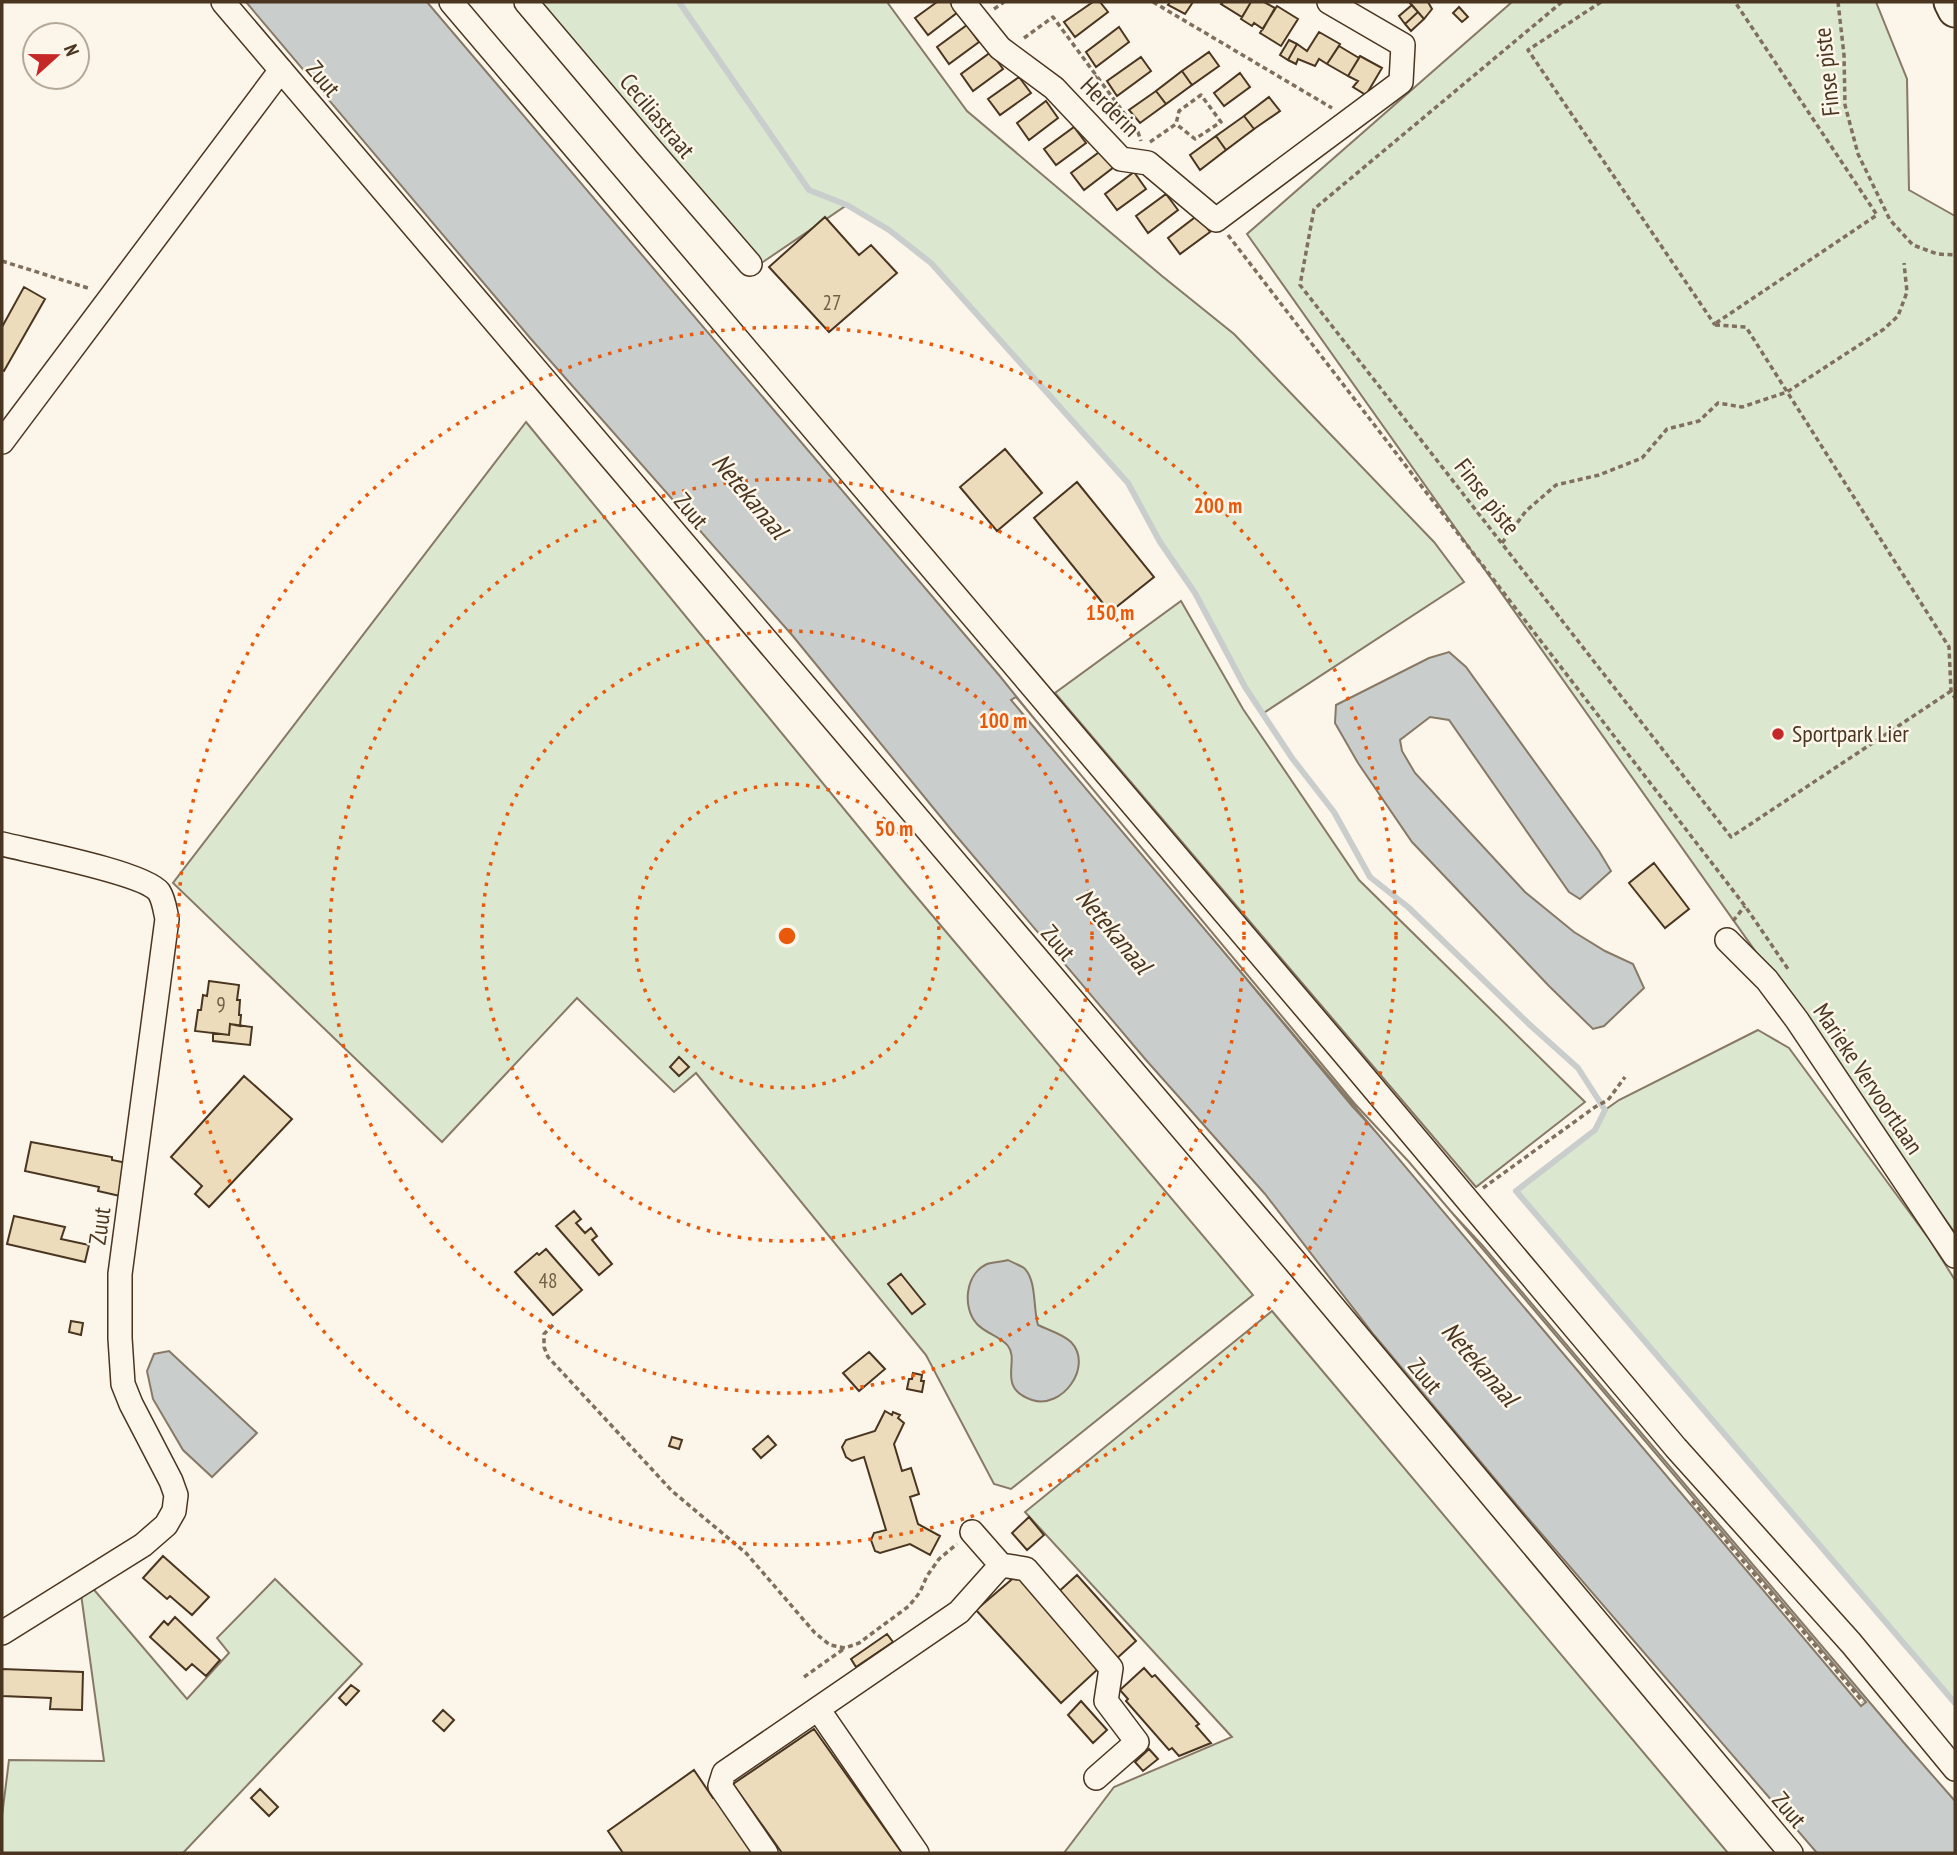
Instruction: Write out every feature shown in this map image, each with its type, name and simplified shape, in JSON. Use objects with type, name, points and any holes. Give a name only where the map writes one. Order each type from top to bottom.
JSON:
[{"type":"highway","points":[[1951,2],[1955,10]]},
{"type":"street","name":"Zuut","points":[[223,2],[1304,1272],[1791,1853]]},
{"type":"street","points":[[451,2],[1676,1448],[1851,1643],[1955,1769]]},
{"type":"street","name":"Ceciliastraat","points":[[526,2],[750,264]]},
{"type":"street","name":"Herderin","points":[[963,2],[1000,48],[1055,88],[1121,159],[1147,163],[1216,220]]},
{"type":"street","points":[[1216,220],[1401,82],[1403,45],[1340,4]]},
{"type":"street","name":"Zuut","points":[[2,442],[281,70]]},
{"type":"street","name":"Zuut","points":[[2,844],[124,874],[159,891],[163,902],[167,919],[120,1274],[120,1338],[123,1384],[176,1495],[174,1511],[166,1525],[143,1545],[2,1633]]},
{"type":"street","name":"Marieke Vervoortlaan","points":[[1727,940],[1767,980],[1797,1020],[1955,1256]]},
{"type":"street","points":[[972,1531],[1001,1565],[1026,1569],[1111,1668],[1106,1701],[1137,1742],[1096,1778]]},
{"type":"street","points":[[766,1853],[720,1786],[724,1773],[959,1612],[1001,1565]]},
{"type":"street","points":[[818,1709],[918,1853]]},
{"type":"path","points":[[1153,2],[1331,108],[1344,126]]},
{"type":"path","name":"Finse piste","points":[[1562,2],[1314,209],[1300,285],[1731,837],[1951,691]]},
{"type":"path","points":[[1601,2],[1528,50],[1715,325]]},
{"type":"path","points":[[1715,325],[1877,215],[1735,2]]},
{"type":"path","name":"Finse piste","points":[[1838,2],[1844,55],[1845,105],[1858,154],[1890,220],[1913,244],[1937,254],[1955,255]]},
{"type":"path","points":[[1005,52],[1053,17],[1138,132],[1143,147],[1176,124],[1179,111],[1201,95],[1221,122],[1195,139],[1176,124]]},
{"type":"path","points":[[1216,220],[1745,906],[1789,970]]},
{"type":"path","points":[[2,261],[113,295]]},
{"type":"path","points":[[1501,543],[1526,512],[1556,485],[1599,475],[1642,458],[1667,429],[1699,421],[1718,402],[1742,407],[1787,392],[1884,329],[1898,316],[1907,292],[1905,263]]},
{"type":"path","points":[[1715,325],[1746,327],[1949,647],[1951,691],[1955,698]]},
{"type":"path","points":[[1468,1200],[1608,1100],[1625,1077]]},
{"type":"path","points":[[553,1325],[544,1334],[544,1347],[548,1357],[672,1491],[746,1552],[815,1633],[830,1645],[845,1648]]},
{"type":"path","points":[[804,1677],[845,1648],[859,1643],[909,1606],[939,1559],[972,1531]]},
{"type":"green space","points":[[530,2],[887,2],[967,111],[1234,334],[1434,542],[1464,582],[1262,714],[1195,593],[1160,542],[1128,483],[931,263],[889,230],[847,205],[760,264]]},
{"type":"green space","name":"Sportpark Lier","points":[[1512,2],[1876,2],[1907,79],[1909,190],[1955,216],[1955,1233],[1247,234]]},
{"type":"green space","points":[[526,422],[904,882],[1253,1295],[1011,1489],[994,1484],[926,1355],[696,1073],[674,1092],[577,998],[442,1142],[173,883]]},
{"type":"green space","points":[[1181,601],[1243,709],[1359,880],[1585,1102],[1476,1187],[1055,693]]},
{"type":"green space","points":[[1758,1030],[1789,1048],[1929,1239],[1955,1280],[1955,1703],[1516,1191],[1595,1130],[1605,1110],[1619,1100]]},
{"type":"green space","points":[[1272,1311],[1728,1853],[1064,1853],[1114,1787],[1232,1737],[1025,1512]]},
{"type":"green space","points":[[275,1579],[362,1664],[183,1853],[2,1853],[2,1816],[9,1760],[104,1761],[81,1594],[90,1585],[187,1699],[229,1653],[217,1638]]},
{"type":"water","name":"Netekanaal","points":[[246,2],[427,2],[999,675],[1352,1106],[1482,1245],[1955,1801],[1955,1853],[1817,1853],[1521,1510],[1374,1335],[1265,1194],[1146,1060],[953,832],[792,635],[531,339]]},
{"type":"water","points":[[1449,652],[1466,667],[1611,871],[1580,899],[1569,892],[1449,720],[1430,717],[1400,740],[1402,751],[1415,773],[1525,892],[1574,932],[1633,964],[1644,988],[1604,1026],[1593,1029],[1412,842],[1358,763],[1335,723],[1336,705],[1429,658]]},
{"type":"water","points":[[1008,1260],[1028,1273],[1033,1287],[1038,1325],[1068,1339],[1077,1352],[1077,1374],[1064,1392],[1054,1399],[1032,1400],[1015,1389],[1008,1346],[980,1327],[969,1309],[968,1292],[974,1275],[987,1264]]},
{"type":"water","points":[[169,1351],[257,1433],[212,1477],[183,1450],[153,1399],[147,1371],[154,1354]]},
{"type":"pier","points":[[1016,697],[1355,1104],[1409,1162],[1866,1702],[1861,1706],[1011,700]]},
{"type":"building","points":[[937,2],[950,2],[958,12],[928,35],[915,18]]},
{"type":"building","points":[[1093,2],[1100,2],[1108,12],[1075,37],[1064,22]]},
{"type":"building","points":[[1170,2],[1193,2],[1185,14],[1168,5]]},
{"type":"building","points":[[1251,2],[1242,17],[1221,4]]},
{"type":"building","points":[[1251,2],[1264,2],[1275,8],[1263,29],[1241,19]]},
{"type":"building","points":[[1409,2],[1428,2],[1432,9],[1424,19]]},
{"type":"building","points":[[1412,5],[1418,12],[1405,24],[1399,16]]},
{"type":"building","points":[[1277,6],[1298,19],[1281,46],[1260,33]]},
{"type":"building","points":[[1459,7],[1468,17],[1462,22],[1453,13]]},
{"type":"building","points":[[1418,12],[1424,19],[1411,31],[1405,24]]},
{"type":"building","points":[[967,25],[979,42],[949,64],[937,47]]},
{"type":"building","points":[[1119,27],[1129,42],[1096,67],[1086,52]]},
{"type":"building","points":[[1319,32],[1340,44],[1327,64],[1319,59],[1315,66],[1298,59],[1296,64],[1288,60],[1297,44],[1307,51]]},
{"type":"building","points":[[1289,40],[1297,44],[1288,60],[1280,55]]},
{"type":"building","points":[[1339,46],[1359,58],[1348,76],[1327,64]]},
{"type":"building","points":[[991,52],[1003,69],[973,91],[961,74]]},
{"type":"building","points":[[1209,52],[1219,66],[1192,85],[1182,71]]},
{"type":"building","points":[[1360,56],[1382,68],[1366,95],[1353,87],[1358,81],[1348,76]]},
{"type":"building","points":[[1141,57],[1151,71],[1117,96],[1107,81]]},
{"type":"building","points":[[1182,71],[1192,85],[1166,104],[1156,91]]},
{"type":"building","points":[[1240,73],[1250,87],[1224,106],[1214,93]]},
{"type":"building","points":[[1019,77],[1031,93],[1000,115],[988,99]]},
{"type":"building","points":[[1156,91],[1166,104],[1140,123],[1129,110]]},
{"type":"building","points":[[1269,97],[1280,111],[1254,129],[1244,116]]},
{"type":"building","points":[[1046,101],[1058,118],[1029,140],[1017,123]]},
{"type":"building","points":[[1244,116],[1254,129],[1226,150],[1216,136]]},
{"type":"building","points":[[1074,127],[1086,143],[1056,165],[1044,149]]},
{"type":"building","points":[[1216,136],[1226,150],[1200,170],[1190,155]]},
{"type":"building","points":[[1102,150],[1114,167],[1084,190],[1071,173]]},
{"type":"building","points":[[1134,172],[1146,189],[1117,210],[1105,194]]},
{"type":"building","points":[[1166,194],[1178,210],[1148,233],[1136,216]]},
{"type":"building","points":[[1198,215],[1210,232],[1180,254],[1168,238]]},
{"type":"building","points":[[825,217],[859,255],[871,245],[897,273],[829,332],[769,267]]},
{"type":"building","points":[[24,287],[45,299],[4,371],[2,327]]},
{"type":"building","points":[[1005,449],[1042,493],[997,531],[960,487]]},
{"type":"building","points":[[1077,482],[1154,577],[1110,612],[1034,518]]},
{"type":"building","points":[[1654,863],[1689,909],[1665,928],[1629,883]]},
{"type":"building","points":[[209,981],[239,985],[237,1000],[240,1000],[240,1026],[230,1024],[229,1035],[195,1031],[198,1010],[201,1010],[203,995],[207,996]]},
{"type":"building","points":[[230,1024],[252,1027],[250,1045],[213,1041],[213,1033],[229,1035]]},
{"type":"building","points":[[679,1057],[689,1067],[679,1076],[670,1067]]},
{"type":"building","points":[[244,1076],[292,1119],[209,1207],[195,1194],[202,1186],[171,1157]]},
{"type":"building","points":[[31,1142],[112,1157],[112,1160],[127,1163],[120,1196],[98,1191],[99,1187],[25,1171]]},
{"type":"building","points":[[574,1211],[581,1219],[576,1223],[585,1233],[591,1228],[597,1236],[592,1240],[612,1264],[599,1275],[556,1226]]},
{"type":"building","points":[[14,1216],[65,1227],[61,1239],[89,1245],[85,1262],[7,1244]]},
{"type":"building","points":[[546,1249],[582,1290],[553,1315],[515,1272],[537,1253],[539,1255]]},
{"type":"building","points":[[901,1274],[925,1304],[912,1314],[888,1284]]},
{"type":"building","points":[[71,1321],[83,1323],[81,1335],[69,1332]]},
{"type":"building","points":[[869,1352],[885,1369],[859,1391],[843,1373]]},
{"type":"building","points":[[913,1373],[922,1375],[922,1392],[907,1389]]},
{"type":"building","points":[[885,1411],[900,1415],[898,1418],[904,1423],[894,1444],[902,1471],[911,1468],[919,1494],[910,1497],[918,1524],[940,1536],[930,1555],[910,1544],[880,1553],[875,1551],[871,1540],[874,1533],[886,1530],[864,1457],[852,1461],[846,1457],[842,1447],[846,1440],[875,1431]]},
{"type":"building","points":[[768,1436],[776,1445],[761,1458],[753,1449]]},
{"type":"building","points":[[672,1437],[682,1440],[679,1449],[669,1446]]},
{"type":"building","points":[[1029,1517],[1044,1535],[1027,1550],[1012,1533]]},
{"type":"building","points":[[163,1556],[209,1597],[192,1615],[170,1596],[167,1599],[143,1578]]},
{"type":"building","points":[[1017,1575],[1099,1668],[1061,1703],[976,1610]]},
{"type":"building","points":[[1077,1575],[1136,1641],[1115,1660],[1056,1594]]},
{"type":"building","points":[[175,1617],[220,1660],[206,1676],[192,1664],[186,1670],[150,1637],[164,1621],[168,1625]]},
{"type":"building","points":[[887,1634],[893,1642],[856,1667],[851,1659]]},
{"type":"building","points":[[1144,1668],[1152,1677],[1155,1675],[1199,1724],[1196,1726],[1211,1743],[1179,1756],[1172,1748],[1169,1750],[1126,1701],[1128,1699],[1120,1690]]},
{"type":"building","points":[[2,1669],[83,1672],[82,1710],[50,1709],[51,1698],[2,1696]]},
{"type":"building","points":[[351,1685],[359,1691],[346,1705],[339,1698]]},
{"type":"building","points":[[1081,1701],[1107,1730],[1093,1743],[1068,1715]]},
{"type":"building","points":[[443,1710],[454,1720],[444,1731],[433,1721]]},
{"type":"building","points":[[814,1729],[902,1853],[782,1853],[733,1784]]},
{"type":"building","points":[[1149,1749],[1158,1759],[1143,1771],[1135,1762]]},
{"type":"building","points":[[694,1770],[713,1798],[719,1796],[758,1853],[623,1853],[608,1831]]},
{"type":"building","points":[[260,1789],[278,1807],[269,1816],[251,1798]]},
{"type":"waterway","points":[[679,2],[809,190],[847,205],[889,230],[931,263],[1128,483],[1160,542],[1195,593],[1245,687],[1292,758],[1334,812],[1370,877],[1408,907],[1578,1068],[1605,1110],[1595,1130],[1516,1191],[1955,1703]]},
{"type":"place","name":"Sportpark Lier","points":[[1778,734]]}]
